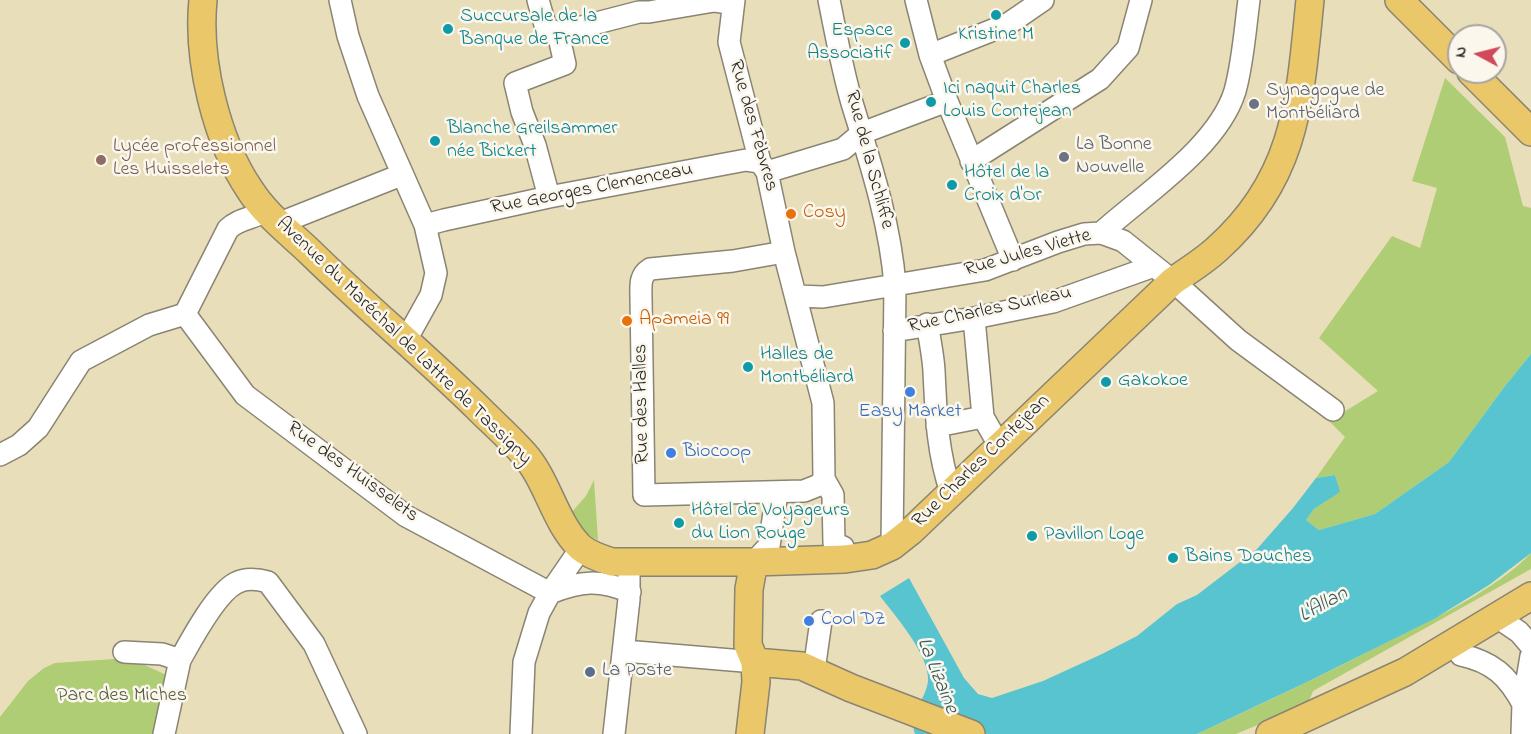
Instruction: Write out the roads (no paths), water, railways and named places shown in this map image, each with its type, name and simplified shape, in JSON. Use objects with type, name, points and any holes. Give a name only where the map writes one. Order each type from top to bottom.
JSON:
[{"type":"main road","name":"Avenue du Maréchal de Lattre de Tassigny","points":[[202,0],[202,47],[215,112],[238,170],[250,191],[337,279],[406,340],[525,454],[539,475],[554,507],[581,548]]},
{"type":"main road","points":[[1305,49],[1311,0]]},
{"type":"main road","points":[[1305,49],[1323,4],[1327,0]]},
{"type":"main road","points":[[1399,0],[1447,48]]},
{"type":"main road","name":"Rue Charles Contejean","points":[[754,562],[845,559],[872,555],[892,546],[999,445],[1163,274],[1217,249],[1264,195],[1280,165],[1290,141],[1296,115],[1305,49]]},
{"type":"main road","points":[[1483,84],[1531,132]]},
{"type":"main road","points":[[581,548],[612,562],[754,562],[749,589],[748,645],[755,662],[756,682],[750,734]]},
{"type":"main road","points":[[1270,734],[1300,728],[1405,672],[1494,640],[1531,596]]},
{"type":"main road","points":[[1405,672],[1494,640]]},
{"type":"main road","points":[[755,662],[802,666],[851,688],[971,734]]},
{"type":"street","points":[[340,0],[348,36],[368,96],[425,225],[436,273],[431,295],[406,340]]},
{"type":"street","points":[[538,0],[546,28],[558,33],[604,21],[637,6],[649,12],[714,1],[734,2]]},
{"type":"street","name":"Rue de la Schliffe","points":[[829,0],[850,95],[874,174],[893,257],[895,285],[892,546]]},
{"type":"street","points":[[916,0],[930,55],[947,101],[1013,260]]},
{"type":"street","points":[[930,55],[1008,24],[1043,0]]},
{"type":"street","points":[[971,161],[1100,79],[1128,48],[1141,0]]},
{"type":"street","points":[[1101,233],[1159,186],[1216,129],[1235,91],[1249,0]]},
{"type":"street","name":"Rue des Fèbvres","points":[[734,2],[729,42],[764,167],[823,403],[824,479],[833,495],[834,543],[843,547],[845,559]]},
{"type":"street","points":[[549,197],[515,83],[566,64],[558,33]]},
{"type":"street","name":"Rue Georges Clemenceau","points":[[425,225],[549,197],[746,160],[764,167],[843,149],[862,133],[947,101]]},
{"type":"street","points":[[0,455],[19,445],[38,428],[81,361],[149,325],[185,314],[217,246],[234,223],[258,216],[274,216],[401,175]]},
{"type":"street","name":"Rue Jules Viette","points":[[796,296],[823,297],[986,270],[1058,242],[1084,234],[1101,233],[1123,242],[1238,339],[1333,410]]},
{"type":"street","name":"Rue des Halles","points":[[784,252],[733,261],[650,269],[645,272],[641,279],[644,495],[804,491],[819,485],[824,479]]},
{"type":"street","name":"Rue Charles Surleau","points":[[894,331],[1053,303],[1163,274]]},
{"type":"street","name":"Rue des Huisselets","points":[[185,314],[245,394],[406,516],[550,593]]},
{"type":"street","points":[[974,318],[983,417],[999,445]]},
{"type":"street","points":[[927,324],[934,369],[936,426],[945,474],[951,492]]},
{"type":"street","points":[[936,426],[983,417]]},
{"type":"street","points":[[754,562],[769,546],[777,493]]},
{"type":"street","points":[[521,734],[524,662],[539,613],[581,548]]},
{"type":"street","points":[[614,734],[630,592],[630,562]]},
{"type":"street","points":[[164,734],[180,660],[197,630],[227,589],[238,582],[258,579],[268,582],[315,644],[356,734]]},
{"type":"street","points":[[550,593],[572,585],[592,582],[611,584],[630,592]]},
{"type":"street","points":[[814,670],[821,621]]},
{"type":"street","points":[[1494,640],[1519,632],[1531,655],[1523,704],[1522,734]]},
{"type":"street","points":[[1494,640],[1516,669],[1531,655]]},
{"type":"street","points":[[1494,640],[1523,704]]},
{"type":"street","points":[[624,651],[755,662]]},
{"type":"street","points":[[124,652],[162,654],[180,660]]},
{"type":"water","points":[[1531,354],[1531,553],[1489,585],[1434,619],[1197,734],[915,734],[914,720],[927,688],[927,671],[918,648],[880,596],[909,578],[964,678],[978,694],[992,698],[1043,681],[1137,636],[1177,604],[1197,595],[1257,549],[1316,478],[1335,475],[1340,492],[1314,509],[1306,520],[1319,530],[1375,514],[1449,462]]},
{"type":"place","name":"Kristine M","points":[[996,15]]},
{"type":"place","name":"Succursale de la Banque de France","points":[[448,29]]},
{"type":"place","name":"Espace Associatif","points":[[905,43]]},
{"type":"place","name":"Ici naquit Charles Louis Contejean","points":[[931,102]]},
{"type":"place","name":"Synagogue de Montbéliard","points":[[1254,104]]},
{"type":"place","name":"Blanche Greilsammer née Bickert","points":[[435,141]]},
{"type":"place","name":"La Bonne Nouvelle","points":[[1064,157]]},
{"type":"place","name":"Lycée professionnel Les Huisselets","points":[[101,160]]},
{"type":"place","name":"Hôtel de la Croix d'Or","points":[[952,185]]},
{"type":"place","name":"Cosy","points":[[791,214]]},
{"type":"place","name":"Apameia 99","points":[[627,321]]},
{"type":"place","name":"Halles de Montbéliard","points":[[748,367]]},
{"type":"place","name":"Gakokoe","points":[[1106,382]]},
{"type":"place","name":"Easy Market","points":[[910,392]]},
{"type":"place","name":"Biocoop","points":[[671,453]]},
{"type":"place","name":"Hôtel de Voyageurs du Lion Rouge","points":[[679,523]]},
{"type":"place","name":"Pavillon Loge","points":[[1032,536]]},
{"type":"place","name":"Bains Douches","points":[[1173,558]]},
{"type":"place","name":"Cool DZ","points":[[809,621]]},
{"type":"place","name":"La Poste","points":[[590,672]]},
{"type":"water label","name":"L'Allan","points":[[1324,606]]},
{"type":"water label","name":"La Lizaine","points":[[936,676]]},
{"type":"park label","name":"Parc des Miches","points":[[122,697]]}]
